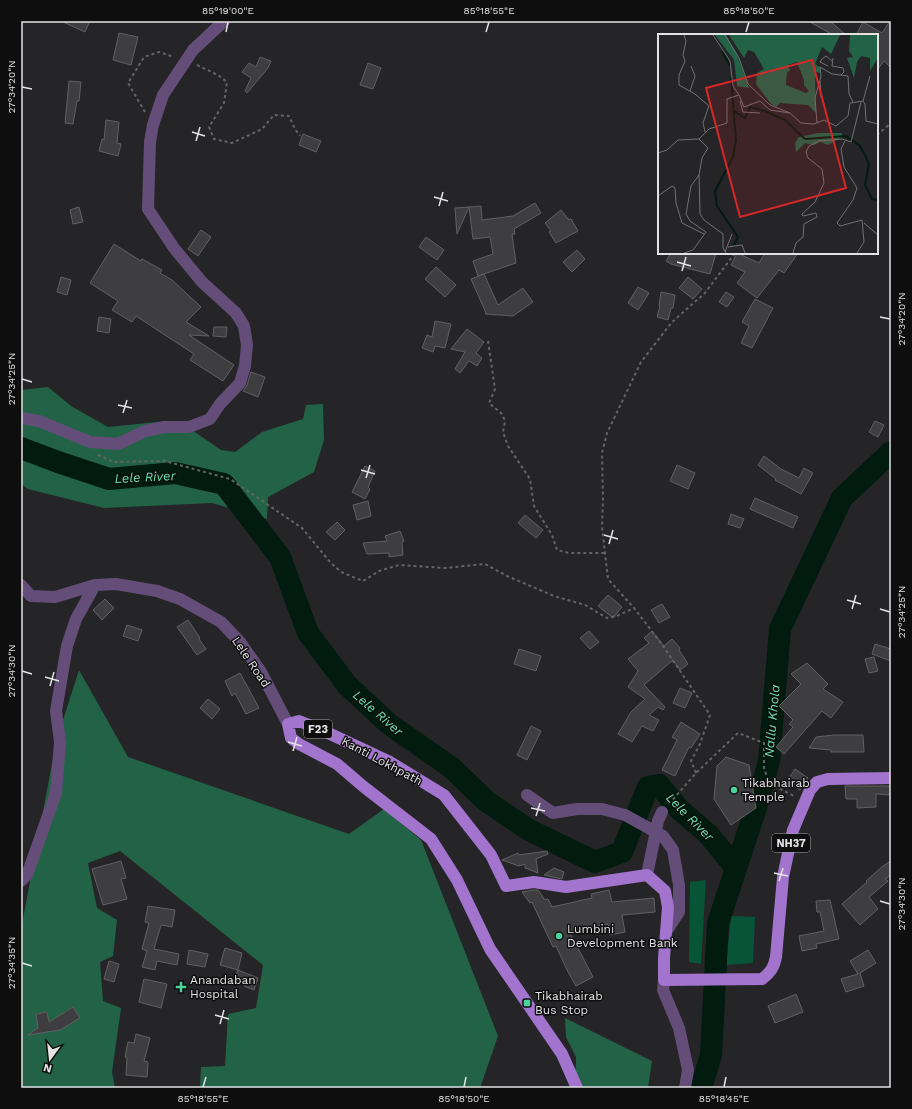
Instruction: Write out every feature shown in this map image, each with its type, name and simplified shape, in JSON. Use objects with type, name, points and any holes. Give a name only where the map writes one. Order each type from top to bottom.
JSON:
[{"type":"main road","name":"Kanti Lokhpath","points":[[577,1088],[562,1054],[490,949],[457,880],[432,839],[364,787],[337,764],[299,744],[291,738],[288,724],[299,721],[326,732],[390,762],[444,795],[491,855],[506,886],[534,882],[566,887],[647,875]]},
{"type":"main road","name":"NH37","points":[[664,980],[762,979],[773,969],[776,957],[783,877],[793,830],[804,801],[810,790],[816,782],[828,779],[891,778]]},
{"type":"main road","points":[[647,875],[665,891],[668,907],[664,980]]},
{"type":"street","points":[[21,418],[40,422],[90,442],[118,444],[145,431],[189,427],[210,419],[220,404],[240,383],[245,366],[247,345],[244,326],[236,313],[202,282],[174,248],[148,209],[150,142],[153,125],[163,95],[193,50],[224,21]]},
{"type":"street","name":"Lele Road","points":[[21,585],[31,596],[55,597],[95,585],[116,584],[157,591],[180,599],[221,622],[240,642],[261,672],[288,724]]},
{"type":"street","points":[[21,881],[27,875],[56,793],[60,742],[56,711],[67,646],[76,619],[95,585]]},
{"type":"street","points":[[527,795],[553,812],[577,809],[602,809],[624,816],[663,836],[673,850],[679,885],[679,912],[666,932]]},
{"type":"street","points":[[647,875],[658,821],[662,812]]},
{"type":"street","points":[[664,980],[663,990],[679,1028],[688,1070],[685,1088]]},
{"type":"path","points":[[153,125],[128,83],[144,58],[159,52],[196,64],[218,75],[227,82],[224,103],[209,127],[214,139],[232,143],[262,129],[274,115],[289,116],[295,130],[300,136]]},
{"type":"path","points":[[878,135],[891,123]]},
{"type":"path","points":[[696,773],[691,760],[700,744],[710,715],[661,643],[634,608],[608,579],[602,526],[602,453],[607,433],[641,362],[672,322],[706,293],[735,254]]},
{"type":"path","points":[[488,341],[496,389],[489,403],[502,414],[505,421],[503,432],[508,446],[530,479],[534,506],[552,535],[557,550],[569,553],[605,553]]},
{"type":"path","points":[[92,453],[114,462],[165,461],[230,478],[302,528],[330,562],[341,572],[363,581],[379,571],[399,565],[445,568],[485,564],[506,576],[554,596],[585,605],[606,618],[617,616],[634,608]]},
{"type":"path","points":[[662,812],[696,773],[738,733],[764,743],[764,768],[769,783],[804,801]]},
{"type":"green space","points":[[48,387],[71,406],[108,427],[167,421],[165,428],[189,428],[221,450],[235,452],[262,432],[303,419],[306,405],[323,404],[324,440],[314,472],[268,497],[267,519],[212,503],[104,508],[28,489],[21,484],[21,390]]},
{"type":"green space","points":[[79,670],[128,757],[349,834],[384,809],[421,840],[498,1036],[480,1088],[200,1088],[201,1067],[225,1066],[228,1014],[256,1008],[263,965],[120,851],[88,863],[97,908],[117,920],[113,956],[100,962],[103,1001],[121,1008],[112,1072],[115,1088],[21,1088],[21,930],[56,742]]},
{"type":"green space","points":[[706,880],[701,964],[689,962],[690,882]]},
{"type":"green space","points":[[731,916],[755,917],[753,963],[726,965]]},
{"type":"green space","points":[[565,1018],[652,1061],[648,1088],[575,1088],[576,1057],[566,1037]]},
{"type":"building","points":[[61,21],[90,21],[85,32]]},
{"type":"building","points":[[808,21],[830,21],[845,34],[831,34]]},
{"type":"building","points":[[890,21],[891,68],[884,61],[878,69],[878,34],[857,34],[863,22],[882,33]]},
{"type":"building","points":[[119,33],[138,37],[131,65],[113,60]]},
{"type":"building","points":[[260,57],[271,61],[268,68],[247,93],[245,91],[251,78],[242,72],[249,63],[256,67]]},
{"type":"building","points":[[368,63],[381,68],[373,89],[360,85]]},
{"type":"building","points":[[69,81],[81,82],[79,101],[77,101],[73,124],[65,123]]},
{"type":"building","points":[[106,120],[119,122],[117,143],[121,144],[118,156],[99,151],[102,139],[104,140]]},
{"type":"building","points":[[303,134],[321,141],[316,152],[299,145]]},
{"type":"building","points":[[535,203],[541,213],[514,229],[515,234],[512,234],[516,263],[478,276],[473,261],[493,254],[490,237],[473,239],[469,207],[481,206],[482,220],[513,216]]},
{"type":"building","points":[[79,207],[83,222],[73,224],[70,210]]},
{"type":"building","points":[[469,207],[457,234],[455,208]]},
{"type":"building","points":[[561,210],[569,220],[571,219],[578,231],[556,243],[549,232],[551,231],[545,223]]},
{"type":"building","points":[[201,230],[211,237],[198,256],[188,249]]},
{"type":"building","points":[[426,237],[444,250],[437,260],[419,247]]},
{"type":"building","points":[[114,244],[141,261],[142,259],[162,270],[160,273],[172,280],[201,307],[186,322],[209,336],[189,335],[234,365],[223,381],[190,360],[194,354],[136,316],[132,322],[112,310],[118,301],[90,283]]},
{"type":"building","points":[[577,250],[585,259],[572,272],[563,262]]},
{"type":"building","points":[[670,254],[716,254],[710,274],[671,264],[666,261]]},
{"type":"building","points":[[736,254],[759,263],[764,254],[797,254],[784,273],[779,270],[757,298],[737,283],[745,272],[731,265]]},
{"type":"building","points":[[436,267],[456,285],[445,297],[425,279]]},
{"type":"building","points":[[484,274],[498,305],[523,288],[533,302],[513,316],[485,314],[486,313],[471,279]]},
{"type":"building","points":[[61,277],[71,280],[67,295],[57,292]]},
{"type":"building","points":[[688,277],[702,289],[693,299],[679,288]]},
{"type":"building","points":[[638,287],[649,293],[638,310],[628,303]]},
{"type":"building","points":[[661,292],[675,295],[673,308],[671,308],[668,320],[657,317],[660,306]]},
{"type":"building","points":[[726,292],[734,297],[727,307],[719,302]]},
{"type":"building","points":[[755,299],[773,308],[752,348],[741,343],[749,326],[742,322]]},
{"type":"building","points":[[99,317],[111,319],[109,333],[97,331]]},
{"type":"building","points":[[435,321],[451,324],[445,348],[435,346],[433,352],[422,348],[427,335],[432,337]]},
{"type":"building","points":[[214,327],[227,327],[226,337],[213,336]]},
{"type":"building","points":[[467,329],[484,342],[476,353],[482,358],[477,366],[469,361],[460,373],[455,369],[465,352],[451,349]]},
{"type":"building","points":[[251,372],[265,377],[258,397],[243,391],[247,385]]},
{"type":"building","points":[[875,421],[884,425],[878,437],[869,432]]},
{"type":"building","points":[[764,456],[781,469],[799,478],[804,468],[813,473],[801,494],[775,480],[776,479],[758,465]]},
{"type":"building","points":[[677,465],[695,473],[688,489],[670,481]]},
{"type":"building","points":[[365,466],[375,471],[368,487],[370,489],[365,499],[352,492]]},
{"type":"building","points":[[755,498],[798,517],[793,528],[750,509]]},
{"type":"building","points":[[368,501],[371,516],[357,520],[353,505]]},
{"type":"building","points":[[731,514],[744,519],[740,528],[728,524]]},
{"type":"building","points":[[525,515],[543,530],[536,538],[518,523]]},
{"type":"building","points":[[337,522],[345,530],[335,540],[326,532]]},
{"type":"building","points":[[400,531],[404,541],[402,542],[403,555],[389,557],[389,553],[367,554],[363,543],[387,541],[385,536]]},
{"type":"building","points":[[608,595],[622,607],[613,618],[598,606]]},
{"type":"building","points":[[105,599],[114,608],[102,620],[93,610]]},
{"type":"building","points":[[662,604],[670,617],[659,623],[651,610]]},
{"type":"building","points":[[188,620],[206,649],[197,655],[177,627]]},
{"type":"building","points":[[127,625],[142,630],[138,641],[123,636]]},
{"type":"building","points":[[589,631],[599,642],[590,649],[580,638]]},
{"type":"building","points":[[652,631],[664,646],[672,639],[680,648],[679,650],[688,664],[680,670],[673,660],[644,685],[665,707],[663,710],[658,707],[649,715],[659,720],[653,731],[642,726],[632,742],[618,734],[631,712],[645,699],[628,687],[638,671],[628,659],[649,643],[644,638]]},
{"type":"building","points":[[875,644],[891,649],[891,661],[872,654]]},
{"type":"building","points":[[519,649],[541,656],[536,671],[514,664]]},
{"type":"building","points":[[874,657],[878,671],[869,673],[865,659]]},
{"type":"building","points":[[807,663],[828,684],[823,689],[843,702],[831,718],[822,711],[784,754],[776,747],[793,727],[789,724],[793,720],[779,706],[801,684],[791,674]]},
{"type":"building","points":[[240,673],[259,708],[246,714],[235,693],[232,696],[225,681]]},
{"type":"building","points":[[680,688],[692,693],[685,708],[673,703]]},
{"type":"building","points":[[208,699],[220,709],[212,719],[200,708]]},
{"type":"building","points":[[681,722],[700,734],[691,748],[689,747],[675,776],[662,770],[677,740],[672,737]]},
{"type":"building","points":[[531,726],[541,731],[527,760],[517,755]]},
{"type":"building","points":[[834,735],[863,735],[864,752],[831,752],[831,750],[809,748],[816,737]]},
{"type":"building","name":"Tikabhairab Temple","points":[[726,757],[749,765],[756,808],[731,825],[714,799],[717,766]]},
{"type":"building","points":[[795,769],[808,778],[800,790],[787,781]]},
{"type":"building","points":[[845,786],[891,786],[891,795],[876,794],[876,807],[857,808],[857,799],[846,799]]},
{"type":"building","points":[[547,851],[548,854],[536,859],[538,873],[525,868],[525,864],[519,866],[502,860],[518,853],[519,855]]},
{"type":"building","points":[[121,861],[126,878],[121,879],[127,899],[103,905],[92,869]]},
{"type":"building","points":[[891,861],[891,875],[885,879],[888,881],[869,897],[878,909],[860,925],[842,904],[883,866]]},
{"type":"building","points":[[554,868],[564,872],[562,879],[544,875]]},
{"type":"building","points":[[538,890],[545,900],[548,899],[552,907],[592,898],[591,894],[609,890],[612,902],[654,898],[655,912],[622,915],[625,932],[610,935],[608,924],[569,931],[593,977],[576,986],[556,946],[553,947],[532,902],[530,903],[522,892]]},
{"type":"building","points":[[830,900],[839,939],[816,944],[817,948],[802,951],[799,936],[824,931],[820,912],[817,912],[816,901]]},
{"type":"building","points":[[148,906],[175,910],[172,927],[161,925],[154,949],[179,954],[177,965],[157,961],[155,970],[142,967],[147,951],[142,949],[149,923],[145,922]]},
{"type":"building","points":[[225,948],[242,953],[238,970],[220,965]]},
{"type":"building","points":[[189,950],[208,954],[205,967],[187,964]]},
{"type":"building","points":[[868,950],[876,963],[860,973],[864,986],[846,992],[841,979],[858,974],[850,961]]},
{"type":"building","points":[[109,961],[119,964],[114,982],[104,979]]},
{"type":"building","points":[[238,970],[258,978],[254,990],[244,986],[245,984],[234,979]]},
{"type":"building","points":[[144,979],[167,984],[161,1008],[139,1002]]},
{"type":"building","points":[[796,994],[803,1012],[775,1023],[768,1006]]},
{"type":"building","points":[[73,1007],[80,1018],[60,1030],[28,1035],[38,1028],[36,1014],[47,1012],[49,1022]]},
{"type":"building","points":[[136,1034],[150,1038],[144,1061],[148,1062],[147,1077],[126,1075],[127,1058],[125,1057],[128,1042],[134,1043]]},
{"type":"waterway","name":"Lele River","points":[[21,448],[109,479],[175,473],[224,484],[280,557],[308,633],[347,685],[389,724],[452,768],[486,801],[529,830],[595,862],[622,852],[648,787],[659,785],[680,810],[708,834],[736,868]]},
{"type":"waterway","name":"Nallu Khola","points":[[701,1088],[711,1055],[718,923],[756,808],[769,761],[780,629],[842,498],[891,452]]},
{"type":"place","name":"Tikabhairab Temple","points":[[734,790]]},
{"type":"place","name":"Lumbini Development Bank","points":[[559,936]]},
{"type":"place","name":"Anandaban Hospital","points":[[181,987]]},
{"type":"place","name":"Tikabhairab Bus Stop","points":[[527,1003]]}]
